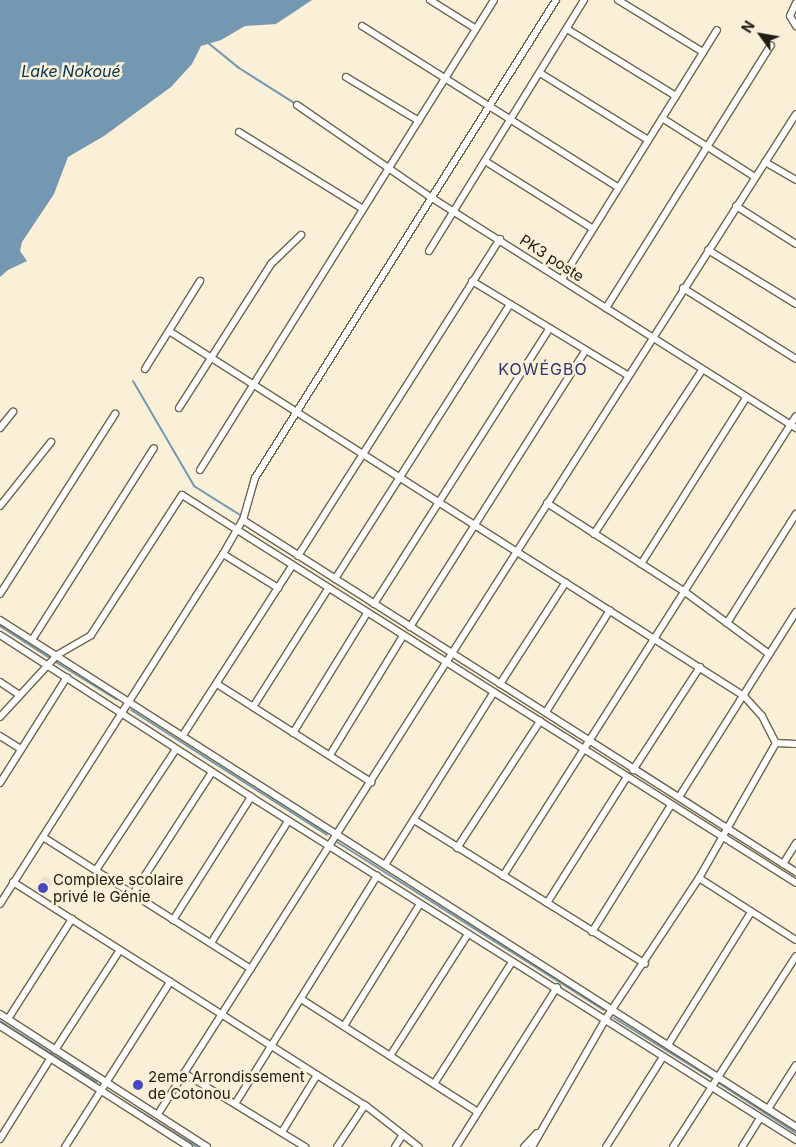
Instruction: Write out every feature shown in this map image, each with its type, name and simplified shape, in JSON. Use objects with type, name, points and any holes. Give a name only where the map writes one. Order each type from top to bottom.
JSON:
[{"type":"street","points":[[430,0],[476,29]]},
{"type":"street","points":[[200,470],[494,0]]},
{"type":"street","points":[[0,904],[130,703],[238,530],[243,520],[254,478],[556,0]]},
{"type":"street","points":[[429,251],[512,120],[584,0]]},
{"type":"street","points":[[618,0],[704,52]]},
{"type":"street","points":[[796,4],[790,16],[796,26]]},
{"type":"street","points":[[362,26],[491,105],[618,187]]},
{"type":"street","points":[[567,29],[676,96]]},
{"type":"street","points":[[562,279],[717,30]]},
{"type":"street","points":[[606,308],[770,44]]},
{"type":"street","points":[[540,73],[648,140]]},
{"type":"street","points":[[346,77],[419,121]]},
{"type":"street","name":"PK3 poste","points":[[297,105],[432,198],[500,239],[702,370],[793,426]]},
{"type":"street","points":[[158,1114],[371,782],[651,337],[796,116]]},
{"type":"street","points":[[662,118],[755,177]]},
{"type":"street","points":[[239,132],[363,209]]},
{"type":"street","points":[[485,161],[592,228]]},
{"type":"street","points":[[765,162],[796,180]]},
{"type":"street","points":[[736,206],[796,244]]},
{"type":"street","points":[[179,408],[271,264],[301,235]]},
{"type":"street","points":[[298,556],[500,239]]},
{"type":"street","points":[[708,250],[796,304]]},
{"type":"street","points":[[472,281],[627,376]]},
{"type":"street","points":[[144,369],[200,282]]},
{"type":"street","points":[[683,288],[796,359]]},
{"type":"street","points":[[335,579],[510,304]]},
{"type":"street","points":[[374,604],[550,328]]},
{"type":"street","points":[[169,331],[744,696],[762,716],[776,743]]},
{"type":"street","points":[[410,628],[586,350]]},
{"type":"street","points":[[594,534],[702,370]]},
{"type":"street","points":[[641,564],[746,398]]},
{"type":"street","points":[[0,428],[13,412]]},
{"type":"street","points":[[0,594],[115,414]]},
{"type":"street","points":[[503,876],[793,426],[796,416]]},
{"type":"street","points":[[0,506],[51,442]]},
{"type":"street","points":[[32,640],[154,448]]},
{"type":"street","points":[[0,717],[57,655],[86,639],[96,629],[182,495],[796,883]]},
{"type":"street","points":[[547,503],[685,592],[769,654]]},
{"type":"street","points":[[727,623],[796,514]]},
{"type":"street","points":[[243,520],[796,872]]},
{"type":"street","points":[[223,554],[278,588]]},
{"type":"street","points":[[183,735],[292,566]]},
{"type":"street","points":[[500,684],[566,582]]},
{"type":"street","points":[[253,707],[328,589]]},
{"type":"street","points":[[546,712],[610,610]]},
{"type":"street","points":[[679,797],[796,612]]},
{"type":"street","points":[[293,733],[367,613]]},
{"type":"street","points":[[0,620],[183,735],[336,836],[385,865],[796,1127]]},
{"type":"street","points":[[0,634],[288,821],[331,845],[420,904],[512,962],[557,987],[605,1020],[796,1140]]},
{"type":"street","points":[[330,756],[404,636]]},
{"type":"street","points":[[633,770],[700,667]]},
{"type":"street","points":[[0,783],[67,677]]},
{"type":"street","points":[[0,682],[19,695]]},
{"type":"street","points":[[217,684],[371,782]]},
{"type":"street","points":[[385,865],[494,692]]},
{"type":"street","points":[[532,717],[539,707]]},
{"type":"street","points":[[457,848],[540,721]]},
{"type":"street","points":[[0,736],[21,750]]},
{"type":"street","points":[[776,743],[796,744]]},
{"type":"street","points":[[525,1145],[533,1147],[540,1131],[605,1020],[645,964],[699,878],[776,743]]},
{"type":"street","points":[[96,870],[176,749]]},
{"type":"street","points":[[133,894],[212,772]]},
{"type":"street","points":[[547,903],[626,777]]},
{"type":"street","points":[[173,920],[251,797]]},
{"type":"street","points":[[592,932],[671,805]]},
{"type":"street","points":[[414,820],[645,964]]},
{"type":"street","points":[[211,943],[288,821]]},
{"type":"street","points":[[43,837],[251,969]]},
{"type":"street","points":[[783,864],[796,843]]},
{"type":"street","points":[[235,1104],[377,876]]},
{"type":"street","points":[[699,878],[796,940]]},
{"type":"street","points":[[14,882],[365,1105],[402,1136],[419,1147]]},
{"type":"street","points":[[344,1026],[420,904]]},
{"type":"street","points":[[668,1046],[751,912]]},
{"type":"street","points":[[8,1019],[72,919]]},
{"type":"street","points":[[390,1056],[468,934]]},
{"type":"street","points":[[56,1050],[120,950]]},
{"type":"street","points":[[673,1147],[796,956]]},
{"type":"street","points":[[434,1084],[512,962]]},
{"type":"street","points":[[65,1147],[108,1083],[170,982]]},
{"type":"street","points":[[456,1147],[557,987]]},
{"type":"street","points":[[301,999],[478,1112]]},
{"type":"street","points":[[0,1014],[207,1147]]},
{"type":"street","points":[[1,1028],[189,1147]]},
{"type":"street","points":[[606,1147],[663,1057]]},
{"type":"street","points":[[0,1139],[50,1059]]},
{"type":"street","points":[[768,1109],[796,1065]]},
{"type":"street","points":[[184,1073],[304,1147]]},
{"type":"street","points":[[282,1132],[317,1075]]},
{"type":"street","points":[[337,1147],[365,1105]]},
{"type":"street","points":[[742,1147],[760,1118]]},
{"type":"street","points":[[525,1145],[540,1131]]},
{"type":"street","points":[[395,1147],[402,1136]]},
{"type":"shaded area","name":"Complexe scolaire privé le Génie","points":[[44,875],[54,882],[41,900],[31,893]]},
{"type":"water","name":"Lake Nokoué","points":[[0,0],[312,0],[276,24],[245,26],[221,40],[201,46],[192,64],[171,87],[104,136],[68,157],[54,194],[22,242],[20,251],[27,261],[8,270],[0,277]]},
{"type":"waterway","points":[[207,42],[239,68],[296,104]]},
{"type":"waterway","points":[[133,381],[194,486],[240,515]]},
{"type":"waterway","points":[[0,626],[50,658]]},
{"type":"waterway","points":[[54,661],[116,699]]},
{"type":"waterway","points":[[131,710],[327,835]]},
{"type":"waterway","points":[[593,739],[634,765]]},
{"type":"waterway","points":[[638,767],[783,860]]},
{"type":"waterway","points":[[337,842],[604,1010]]},
{"type":"waterway","points":[[787,862],[796,868]]},
{"type":"waterway","points":[[614,1018],[711,1078]]},
{"type":"waterway","points":[[0,1021],[96,1082]]},
{"type":"waterway","points":[[717,1082],[796,1133]]},
{"type":"waterway","points":[[109,1092],[197,1147]]},
{"type":"place","name":"Complexe scolaire privé le Génie","points":[[43,888]]},
{"type":"place","name":"2eme Arrondissement de Cotonou","points":[[138,1085]]},
{"type":"district","name":"KOWÉGBO","points":[[543,369]]}]
